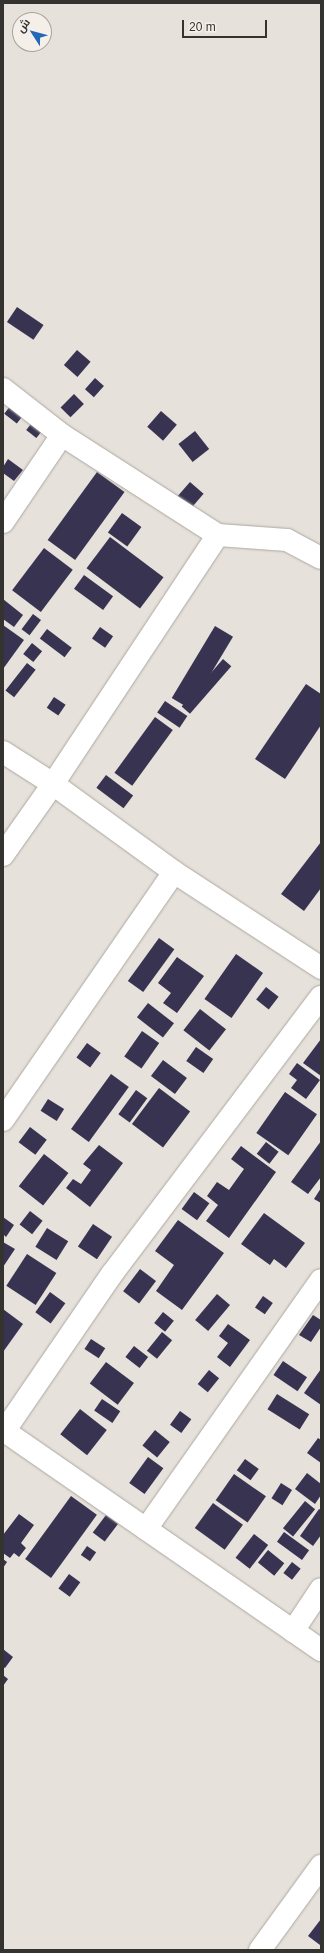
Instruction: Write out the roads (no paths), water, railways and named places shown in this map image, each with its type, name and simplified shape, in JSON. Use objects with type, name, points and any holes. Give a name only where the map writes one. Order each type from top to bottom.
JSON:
[{"type":"street","points":[[3,389],[62,435],[218,535],[287,540],[310,550],[321,558]]},
{"type":"street","points":[[3,522],[62,435]]},
{"type":"street","points":[[3,855],[53,784],[218,535]]},
{"type":"street","points":[[3,752],[53,784],[174,872],[321,968]]},
{"type":"street","points":[[3,1120],[174,872]]},
{"type":"street","points":[[321,997],[112,1274],[3,1431],[321,1650]]},
{"type":"street","points":[[146,1529],[321,1280]]},
{"type":"street","points":[[293,1630],[321,1589]]},
{"type":"street","points":[[260,1950],[321,1866]]}]
